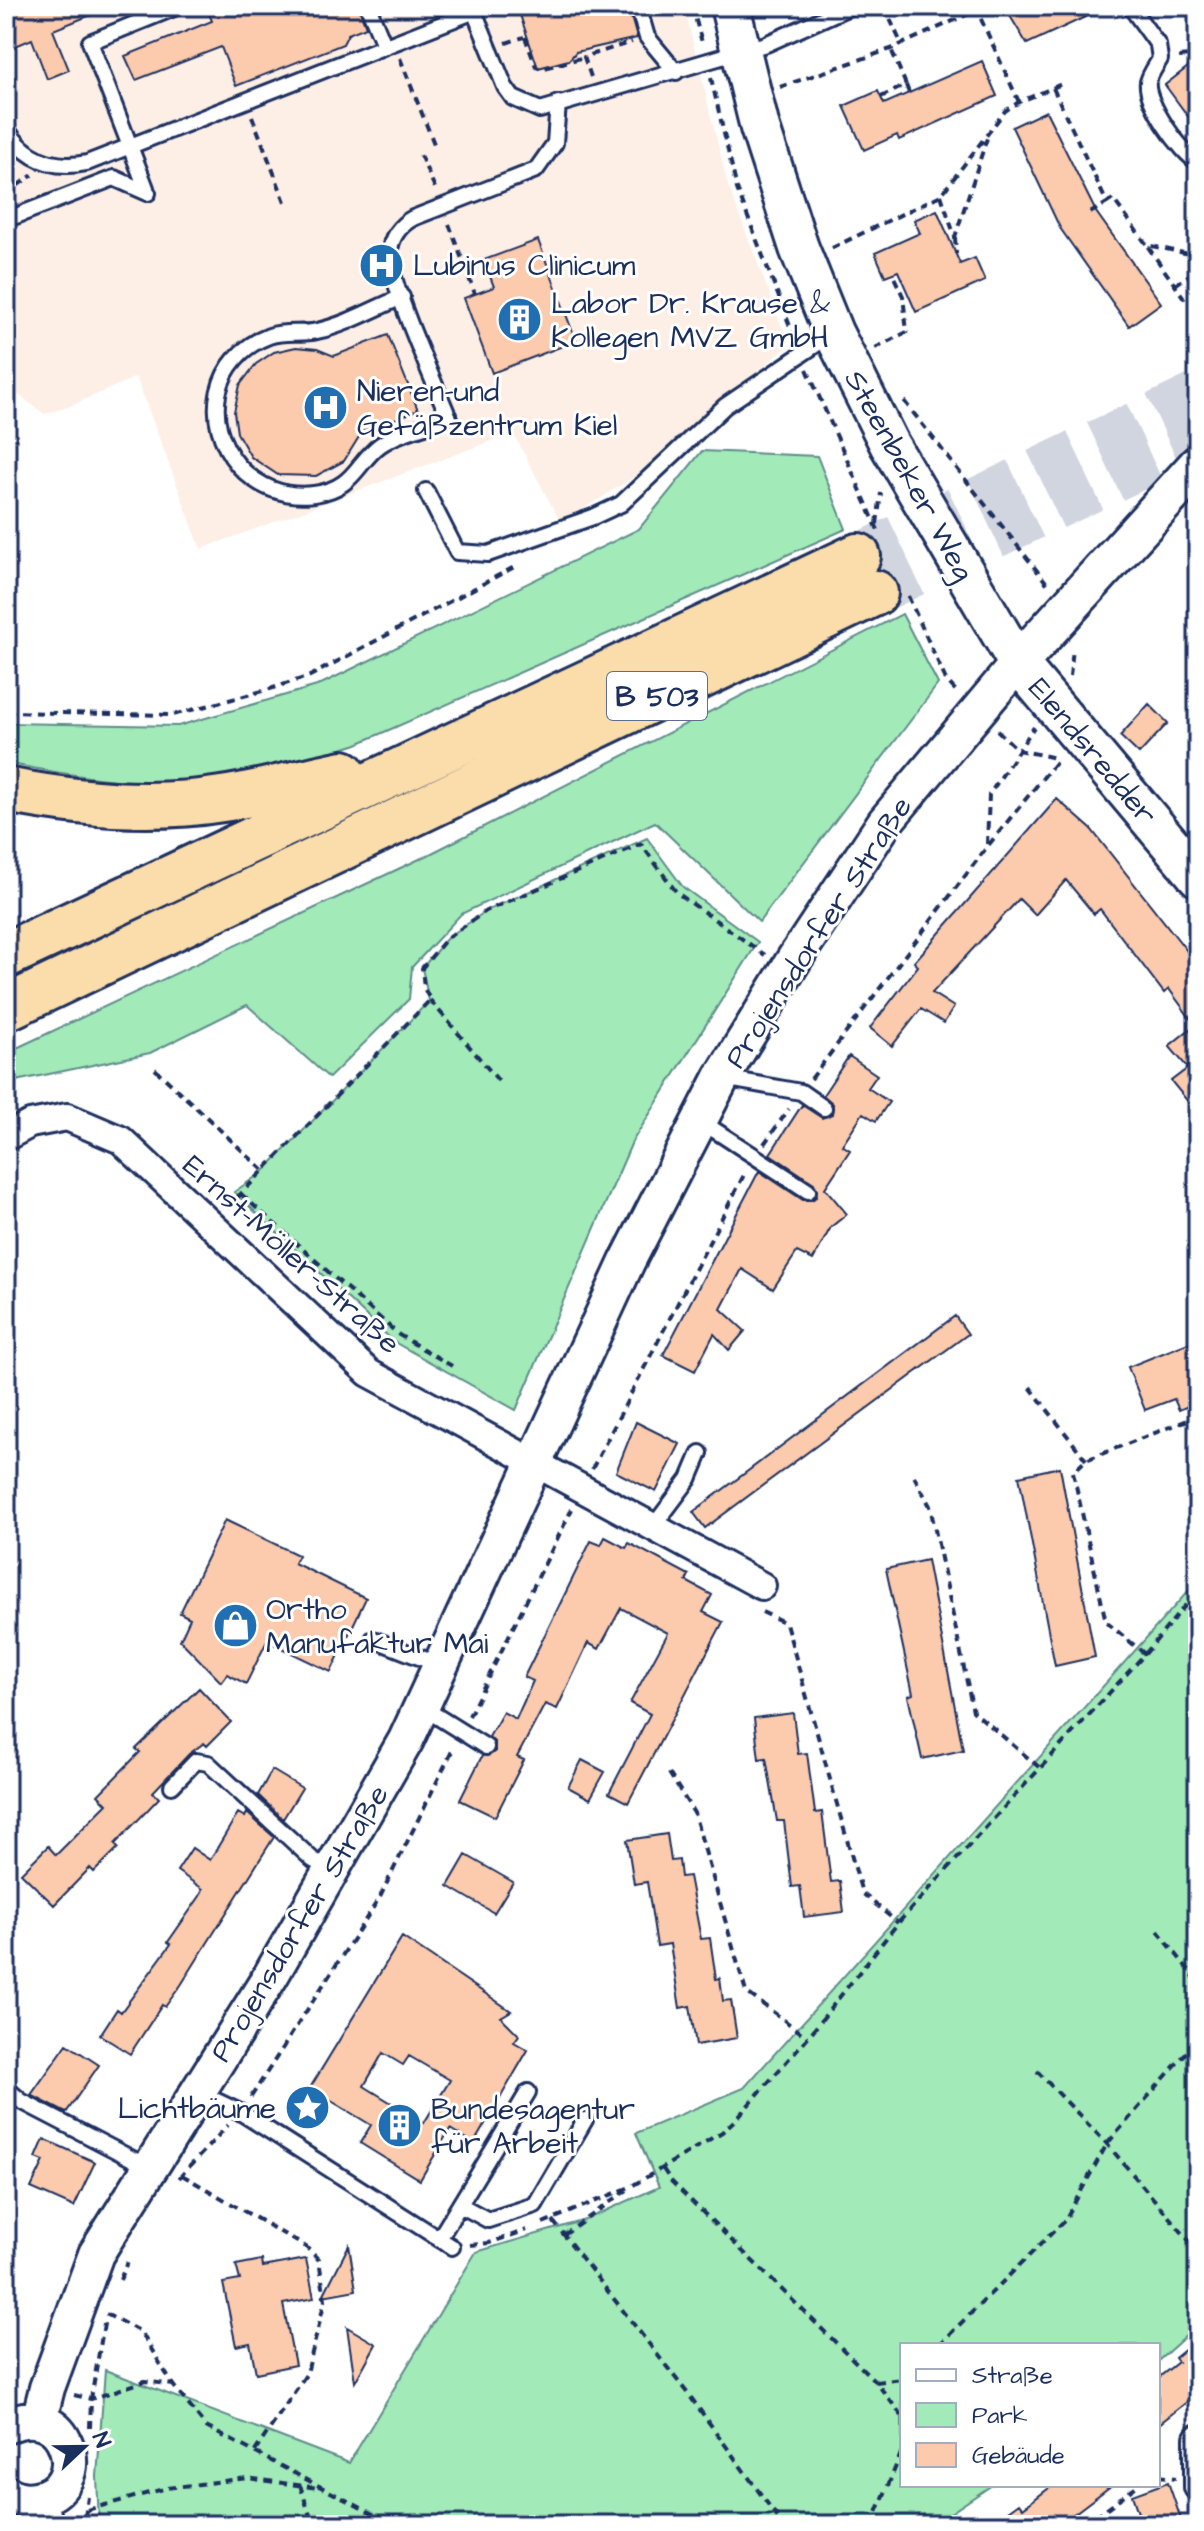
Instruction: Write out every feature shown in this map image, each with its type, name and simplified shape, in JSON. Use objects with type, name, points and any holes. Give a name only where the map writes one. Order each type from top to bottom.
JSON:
[{"type":"highway","name":"B 503","points":[[6,955],[424,756],[879,560]]},
{"type":"highway","name":"B 503","points":[[6,1008],[879,560]]},
{"type":"highway","points":[[6,790],[57,800],[130,806],[219,800],[424,756]]},
{"type":"main road","name":"Steenbeker Weg","points":[[730,6],[753,48],[778,186],[833,332],[889,444],[1018,663]]},
{"type":"main road","name":"Projensdorfer Straße","points":[[1018,663],[1198,465]]},
{"type":"main road","name":"Elendsredder","points":[[1018,663],[1198,877]]},
{"type":"street","name":"Projensdorfer Straße","points":[[39,2420],[47,2388],[96,2254],[168,2176],[197,2092],[334,1870],[422,1707],[537,1464],[627,1262],[722,1077],[788,968],[885,822],[1018,663]]},
{"type":"street","name":"Ernst-Möller-Straße","points":[[6,1137],[30,1124],[67,1117],[121,1140],[369,1373],[537,1464]]},
{"type":"street","points":[[537,1464],[653,1527],[757,1597]]},
{"type":"street","points":[[6,2426],[23,2419],[39,2420],[60,2434],[70,2457],[67,2474],[47,2511],[6,2493]]},
{"type":"street","points":[[1198,2438],[1198,2487]]},
{"type":"lane","points":[[368,6],[384,45]]},
{"type":"lane","points":[[638,6],[647,37],[676,72]]},
{"type":"lane","points":[[6,128],[22,149],[53,165],[87,163],[474,8],[505,87],[513,98],[540,110],[596,91],[676,72],[753,48],[851,6]]},
{"type":"lane","points":[[1130,6],[1158,45],[1160,59],[1148,79],[1148,94],[1158,115],[1198,162]]},
{"type":"lane","points":[[16,216],[114,178],[147,191],[90,42],[174,8]]},
{"type":"lane","points":[[402,297],[315,332],[285,332],[257,342],[227,368],[216,401],[217,428],[230,456],[256,481],[278,492],[305,495],[331,490],[352,477],[385,442],[449,418],[402,297],[390,254],[397,231],[413,218],[536,170],[555,143],[558,103]]},
{"type":"lane","points":[[426,491],[457,552],[488,554],[593,517],[621,504],[725,406],[833,332]]},
{"type":"lane","points":[[722,1077],[801,1092],[824,1108]]},
{"type":"lane","points":[[699,1120],[808,1191]]},
{"type":"lane","points":[[653,1527],[689,1479],[700,1453]]},
{"type":"lane","points":[[373,1639],[442,1666]]},
{"type":"lane","points":[[422,1707],[486,1747]]},
{"type":"lane","points":[[172,1786],[196,1761],[208,1763],[313,1860],[334,1870]]},
{"type":"lane","points":[[6,2088],[54,2120],[168,2176]]},
{"type":"lane","points":[[197,2092],[240,2112],[446,2243],[460,2205],[528,2092]]},
{"type":"lane","points":[[460,2205],[488,2220],[535,2205],[585,2120]]},
{"type":"path","points":[[779,88],[902,45],[975,8],[1019,102]]},
{"type":"path","points":[[890,19],[902,45]]},
{"type":"path","points":[[527,36],[536,67],[541,69],[647,37]]},
{"type":"path","points":[[384,45],[399,55],[436,149]]},
{"type":"path","points":[[753,48],[779,88],[783,102]]},
{"type":"path","points":[[891,49],[909,93]]},
{"type":"path","points":[[584,57],[596,91]]},
{"type":"path","points":[[825,234],[831,252],[941,195],[989,132],[1019,102],[1064,83]]},
{"type":"path","points":[[881,97],[906,85]]},
{"type":"path","points":[[1053,88],[1107,203]]},
{"type":"path","points":[[245,99],[287,207]]},
{"type":"path","points":[[955,237],[989,132]]},
{"type":"path","points":[[6,193],[53,165]]},
{"type":"path","points":[[941,195],[955,237],[956,254]]},
{"type":"path","points":[[1090,213],[1113,199],[1184,298],[1187,296]]},
{"type":"path","points":[[1147,245],[1198,256]]},
{"type":"path","points":[[1175,285],[1198,269]]},
{"type":"path","points":[[878,359],[872,349],[907,332],[903,296],[892,273]]},
{"type":"path","points":[[896,391],[1047,583]]},
{"type":"path","points":[[879,560],[946,680],[1018,750],[1059,758],[987,847],[989,795],[1018,750]]},
{"type":"path","points":[[6,712],[173,715],[270,689],[310,676],[519,565]]},
{"type":"path","points":[[502,1085],[430,1000],[424,988],[422,968],[447,938],[486,911],[641,844],[677,893],[788,968]]},
{"type":"path","points":[[211,1225],[430,1000]]},
{"type":"path","points":[[155,1069],[264,1171]]},
{"type":"path","points":[[241,1194],[399,1335],[452,1366]]},
{"type":"path","points":[[1030,1387],[1086,1460]]},
{"type":"path","points":[[1145,1654],[1106,1622],[1073,1472],[1086,1460],[1198,1416]]},
{"type":"path","points":[[914,1476],[930,1506],[973,1711],[1040,1768]]},
{"type":"path","points":[[446,2243],[489,2243],[552,2220],[630,2187],[722,2132],[808,2037],[898,1923],[1145,1654],[1198,1590]]},
{"type":"path","points":[[757,1597],[786,1623],[862,1893],[898,1923]]},
{"type":"path","points":[[669,1773],[694,1813],[746,1992],[808,2037]]},
{"type":"path","points":[[1158,1931],[1198,1982]]},
{"type":"path","points":[[941,2343],[1065,2220],[1107,2144],[1198,2039]]},
{"type":"path","points":[[1037,2071],[1107,2144],[1198,2251]]},
{"type":"path","points":[[240,2112],[168,2176],[306,2247],[319,2260],[325,2300],[307,2373],[254,2453]]},
{"type":"path","points":[[663,2169],[671,2181],[876,2382],[900,2413]]},
{"type":"path","points":[[564,2235],[630,2187]]},
{"type":"path","points":[[552,2220],[692,2399],[783,2525]]},
{"type":"path","points":[[117,2285],[129,2257]]},
{"type":"path","points":[[173,2385],[145,2381],[91,2399],[106,2314],[141,2332],[173,2385],[206,2427],[394,2525]]},
{"type":"path","points":[[876,2382],[900,2379]]},
{"type":"path","points":[[872,2525],[900,2456]]},
{"type":"path","points":[[87,2510],[167,2488],[247,2478],[324,2489]]},
{"type":"path","points":[[300,2485],[313,2525]]},
{"type":"path","points":[[1084,2525],[1135,2487]]},
{"type":"shaded area","name":"Lubinus Clinicum","points":[[6,6],[684,6],[728,185],[789,345],[634,477],[561,523],[513,433],[201,549],[136,377],[68,407],[44,414],[6,385]]},
{"type":"green space","points":[[702,451],[817,456],[846,529],[357,744],[287,766],[214,781],[165,783],[82,776],[6,763],[6,723],[178,726],[317,686],[639,529]]},
{"type":"green space","points":[[902,614],[938,684],[759,922],[655,822],[461,914],[412,967],[409,999],[329,1078],[247,1005],[150,1053],[6,1083],[6,1053],[426,856]]},
{"type":"green space","points":[[647,838],[683,887],[758,942],[632,1142],[516,1410],[394,1342],[234,1192],[264,1171],[429,1001],[422,968],[447,938],[486,911]]},
{"type":"green space","points":[[1198,1580],[1198,2325],[1160,2359],[1160,2343],[900,2343],[900,2487],[989,2487],[946,2516],[940,2525],[99,2525],[97,2476],[105,2370],[349,2463],[476,2252],[585,2220],[659,2187],[636,2133],[744,2088]]},
{"type":"building","points":[[6,6],[111,7],[53,30],[69,70],[47,79],[32,39],[6,50]]},
{"type":"building","points":[[206,6],[358,6],[366,27],[348,34],[343,44],[236,86],[221,47],[136,80],[125,56],[212,21]]},
{"type":"building","points":[[517,6],[628,6],[637,38],[576,52],[569,60],[538,68]]},
{"type":"building","points":[[1004,6],[1109,6],[1027,44]]},
{"type":"building","points":[[1198,59],[1198,130],[1165,85]]},
{"type":"building","points":[[982,61],[997,96],[899,140],[897,135],[864,150],[844,106],[878,91],[884,104]]},
{"type":"building","points":[[1046,111],[1096,212],[1161,303],[1129,326],[1060,228],[1012,127]]},
{"type":"building","points":[[937,210],[960,264],[975,258],[985,281],[916,312],[898,271],[885,276],[875,253],[920,233],[914,220]]},
{"type":"building","name":"Labor Dr. Krause & Kollegen MVZ GmbH","points":[[538,240],[576,341],[492,373],[464,298],[494,287],[484,260]]},
{"type":"building","name":"Nieren-und Gefäßzentrum Kiel","points":[[388,335],[418,410],[362,432],[344,461],[316,476],[278,475],[251,457],[237,433],[234,412],[240,385],[256,364],[274,352],[296,347],[317,349],[334,356]]},
{"type":"building","points":[[1149,704],[1168,723],[1139,754],[1120,736]]},
{"type":"building","points":[[1057,799],[1091,829],[1198,965],[1198,1114],[1171,1081],[1188,1068],[1169,1046],[1195,1025],[1169,989],[1164,993],[1100,909],[1094,914],[1066,880],[1035,915],[1019,899],[932,993],[954,1007],[944,1023],[921,1009],[892,1046],[870,1028],[918,966],[914,962]]},
{"type":"building","points":[[849,1056],[877,1075],[868,1088],[889,1102],[876,1121],[863,1113],[842,1145],[850,1150],[825,1188],[847,1214],[831,1227],[813,1260],[797,1252],[773,1289],[742,1269],[721,1309],[745,1331],[729,1350],[714,1334],[695,1371],[663,1355],[759,1171],[803,1200],[812,1200],[817,1196],[814,1183],[770,1154],[802,1105],[822,1118],[832,1114],[833,1104],[823,1095]]},
{"type":"building","points":[[955,1316],[968,1334],[705,1528],[693,1512]]},
{"type":"building","points":[[1198,1339],[1198,1379],[1192,1381],[1198,1402],[1179,1410],[1174,1399],[1145,1410],[1128,1367]]},
{"type":"building","points":[[636,1422],[680,1444],[656,1492],[616,1472]]},
{"type":"building","points":[[1060,1467],[1095,1657],[1055,1666],[1019,1476]]},
{"type":"building","points":[[225,1520],[298,1555],[294,1563],[366,1598],[331,1672],[267,1641],[246,1684],[227,1674],[221,1682],[180,1640],[190,1618],[180,1613]]},
{"type":"building","points":[[605,1537],[626,1548],[629,1543],[689,1575],[686,1581],[712,1595],[703,1612],[723,1622],[628,1803],[609,1793],[650,1714],[630,1703],[668,1633],[621,1608],[599,1649],[588,1643],[557,1709],[545,1704],[517,1757],[524,1760],[495,1817],[460,1800],[482,1756],[495,1752],[495,1743],[489,1737],[503,1712],[516,1719],[533,1681],[524,1677],[591,1541],[601,1545]]},
{"type":"building","points":[[927,1560],[963,1750],[922,1759],[908,1696],[913,1694],[886,1569]]},
{"type":"building","points":[[199,1688],[231,1722],[207,1746],[204,1743],[189,1754],[153,1792],[159,1798],[115,1844],[118,1848],[94,1872],[90,1868],[54,1905],[21,1873],[48,1846],[56,1855],[107,1804],[98,1795],[140,1752],[136,1749]]},
{"type":"building","points":[[793,1713],[798,1754],[807,1753],[815,1813],[822,1812],[831,1882],[840,1881],[844,1912],[804,1917],[800,1886],[792,1887],[784,1821],[777,1821],[766,1758],[759,1759],[754,1718]]},
{"type":"building","points":[[582,1760],[605,1772],[590,1799],[568,1787]]},
{"type":"building","points":[[272,1770],[302,1788],[283,1819],[258,1795]]},
{"type":"building","points":[[238,1813],[245,1817],[247,1813],[274,1837],[181,1985],[165,2007],[162,2005],[130,2054],[100,2035],[117,2009],[121,2012],[171,1944],[168,1942],[200,1896],[203,1889],[177,1871],[192,1848],[210,1860]]},
{"type":"building","points":[[667,1834],[671,1861],[679,1860],[681,1877],[689,1876],[701,1939],[710,1938],[716,1979],[720,1978],[723,2001],[731,2000],[737,2038],[696,2045],[690,2006],[680,2008],[670,1944],[657,1946],[647,1882],[634,1884],[627,1840]]},
{"type":"building","points":[[466,1855],[513,1882],[494,1913],[448,1886]]},
{"type":"building","points":[[402,1937],[511,2011],[501,2017],[519,2035],[514,2042],[528,2050],[474,2143],[450,2129],[420,2180],[360,2143],[371,2125],[310,2088]],"holes":[[[383,2053],[403,2065],[409,2056],[450,2080],[424,2123],[364,2086]]]},
{"type":"building","points":[[67,2044],[99,2065],[66,2113],[31,2095]]},
{"type":"building","points":[[44,2139],[95,2162],[74,2207],[31,2188],[44,2161],[36,2158]]},
{"type":"building","points":[[349,2245],[356,2290],[323,2296]]},
{"type":"building","points":[[306,2259],[314,2298],[283,2304],[295,2365],[256,2373],[250,2343],[236,2346],[223,2283],[240,2280],[236,2265],[262,2260],[263,2267]]},
{"type":"building","points":[[347,2327],[376,2344],[355,2382]]},
{"type":"building","points":[[1198,2339],[1198,2393],[1160,2423],[1160,2376],[1178,2362],[1175,2358]]},
{"type":"building","points":[[1168,2482],[1183,2525],[1142,2525],[1132,2495]]},
{"type":"building","points":[[1050,2487],[1109,2487],[1059,2525],[989,2525],[1019,2503],[1023,2508]]},
{"type":"tunnel","points":[[858,556],[1198,394]]},
{"type":"tunnel","points":[[875,593],[1198,440]]},
{"type":"place","name":"Lubinus Clinicum","points":[[382,265]]},
{"type":"place","name":"Labor Dr. Krause & Kollegen MVZ GmbH","points":[[520,320]]},
{"type":"place","name":"Nieren-und Gefäßzentrum Kiel","points":[[326,408]]},
{"type":"place","name":"Ortho Manufaktur Mai","points":[[235,1626]]},
{"type":"place","name":"Lichtbäume","points":[[307,2108]]},
{"type":"place","name":"Bundesagentur für Arbeit","points":[[400,2126]]}]
